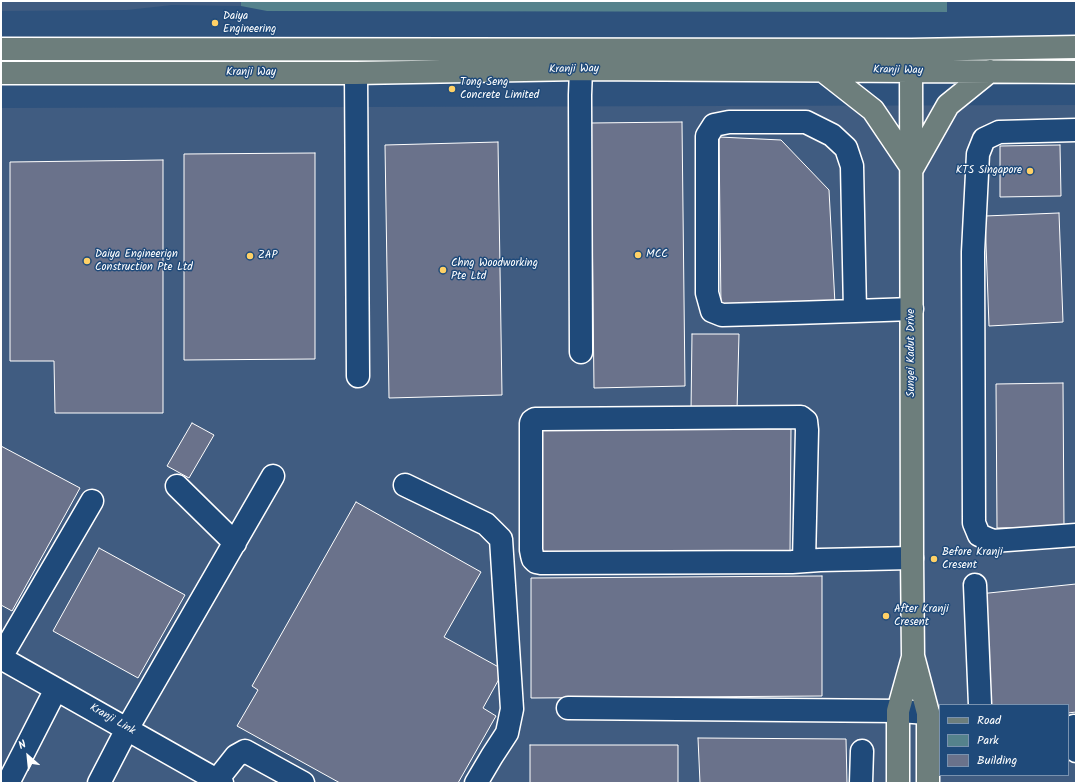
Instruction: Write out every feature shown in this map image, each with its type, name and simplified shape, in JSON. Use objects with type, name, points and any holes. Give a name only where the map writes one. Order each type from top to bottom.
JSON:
[{"type":"main road","name":"Kranji Way","points":[[1,49],[911,50],[1076,47]]},
{"type":"main road","name":"Sungei Kadut Drive","points":[[911,50],[913,656],[928,713],[928,783]]},
{"type":"main road","name":"Kranji Way","points":[[1,74],[356,73],[581,69],[1076,72]]},
{"type":"main road","points":[[822,70],[873,110],[912,168],[948,105],[990,71]]},
{"type":"main road","name":"Sungei Kadut Drive","points":[[898,783],[898,711],[913,656]]},
{"type":"street","points":[[581,69],[581,352]]},
{"type":"street","points":[[356,73],[358,376]]},
{"type":"street","points":[[855,311],[852,166],[846,148],[832,135],[806,122],[729,122],[714,125],[708,136],[707,293],[712,311],[722,315],[855,311],[912,309]]},
{"type":"street","points":[[1076,130],[999,132],[984,139],[978,154],[973,252],[973,316],[974,523],[979,536],[992,541],[1076,535]]},
{"type":"street","points":[[804,561],[807,424],[801,417],[535,419],[532,421],[530,427],[531,550],[536,562],[792,562],[912,558]]},
{"type":"street","points":[[99,783],[127,729],[273,476]]},
{"type":"street","points":[[405,485],[486,524],[501,539],[512,709],[507,733],[476,783]]},
{"type":"street","points":[[177,486],[235,543]]},
{"type":"street","points":[[1,657],[92,500]]},
{"type":"street","points":[[975,585],[980,704]]},
{"type":"street","name":"Kranji Link","points":[[1,657],[220,781]]},
{"type":"street","points":[[8,783],[56,689]]},
{"type":"street","points":[[568,708],[898,711],[928,713]]},
{"type":"street","points":[[1073,726],[1076,751]]},
{"type":"street","points":[[220,781],[236,756],[245,752],[303,783]]},
{"type":"street","points":[[861,783],[862,752]]},
{"type":"shaded area","points":[[1,1],[241,1],[241,6],[172,5],[127,10],[1,11]]},
{"type":"shaded area","points":[[1076,105],[1076,783],[1,783],[1,108]]},
{"type":"green space","points":[[241,1],[947,1],[947,12],[267,11],[241,6]]},
{"type":"building","name":"MCC","points":[[682,122],[685,386],[594,388],[591,123]]},
{"type":"building","points":[[719,137],[781,140],[829,190],[835,304],[721,308]]},
{"type":"building","name":"Chng Woodworking Pte Ltd","points":[[498,142],[502,395],[389,398],[385,145]]},
{"type":"building","name":"KTS Singapore","points":[[1060,145],[1061,196],[1000,197],[1000,146]]},
{"type":"building","name":"ZAP","points":[[315,153],[315,359],[184,360],[184,154]]},
{"type":"building","name":"Daiya Engineerign Construction Pte Ltd","points":[[163,160],[163,413],[55,413],[54,361],[10,361],[10,162]]},
{"type":"building","points":[[1059,213],[1063,322],[989,326],[985,216]]},
{"type":"building","points":[[692,334],[739,334],[737,411],[691,411]]},
{"type":"building","points":[[1063,383],[1064,527],[997,528],[996,384]]},
{"type":"building","points":[[192,423],[214,435],[189,478],[167,466]]},
{"type":"building","points":[[539,429],[791,429],[790,555],[539,556]]},
{"type":"building","points":[[1,446],[80,488],[12,611],[1,605]]},
{"type":"building","points":[[356,502],[481,572],[444,637],[504,670],[483,708],[496,716],[458,783],[340,783],[237,726],[258,690],[252,686]]},
{"type":"building","points":[[99,548],[185,595],[138,678],[53,631]]},
{"type":"building","points":[[822,576],[822,696],[531,698],[531,578]]},
{"type":"building","points":[[1076,584],[1076,712],[1069,713],[1069,704],[990,704],[979,594]]},
{"type":"building","points":[[698,738],[846,739],[847,783],[700,783]]},
{"type":"building","points":[[530,745],[678,745],[678,783],[530,783]]},
{"type":"place","name":"Daiya Engineering","points":[[215,23]]},
{"type":"place","name":"Tong Seng Concrete Limited","points":[[452,89]]},
{"type":"place","name":"KTS Singapore","points":[[1030,171]]},
{"type":"place","name":"MCC","points":[[638,255]]},
{"type":"place","name":"ZAP","points":[[250,256]]},
{"type":"place","name":"Daiya Engineerign Construction Pte Ltd","points":[[87,261]]},
{"type":"place","name":"Chng Woodworking Pte Ltd","points":[[443,270]]},
{"type":"place","name":"Before Kranji Cresent","points":[[934,559]]},
{"type":"place","name":"After Kranji Cresent","points":[[886,616]]}]
